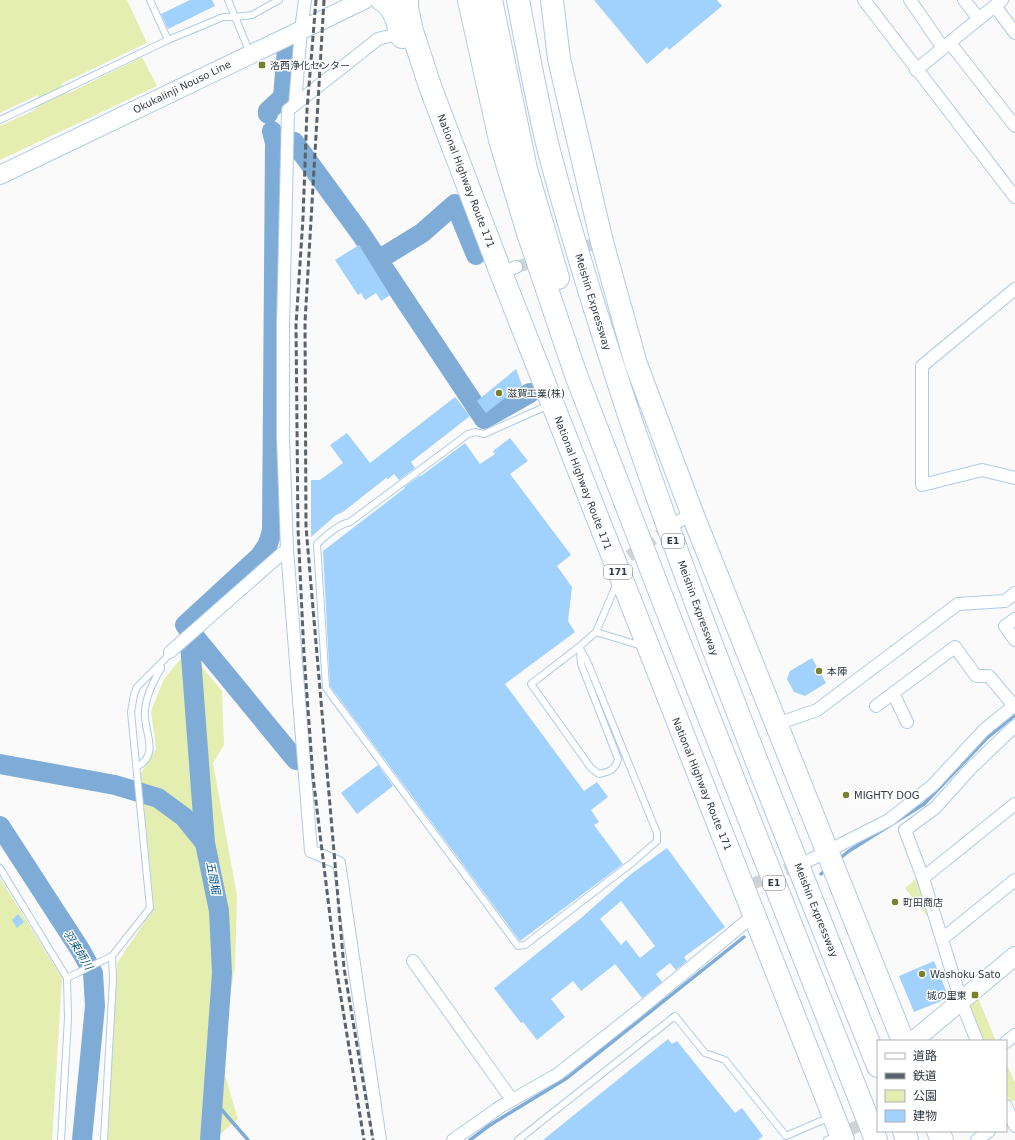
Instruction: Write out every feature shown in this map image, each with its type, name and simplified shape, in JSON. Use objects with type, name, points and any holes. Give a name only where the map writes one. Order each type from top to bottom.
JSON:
[{"type":"highway","points":[[382,0],[389,6],[396,17],[419,83],[440,134],[457,158]]},
{"type":"highway","name":"National Highway Route 171","points":[[407,0],[407,8],[412,30],[431,89],[457,158],[508,270],[544,407],[620,567],[648,648],[748,886],[754,915],[839,1131]]},
{"type":"highway","name":"E1","points":[[469,0],[500,140],[549,298],[576,375],[673,626],[876,1140]]},
{"type":"highway","name":"E1","points":[[491,0],[528,177],[589,385],[620,481],[673,626]]},
{"type":"highway","name":"Meishin Expressway","points":[[518,0],[550,153],[588,285],[657,497],[717,659],[877,1063]]},
{"type":"highway","points":[[552,0],[559,59],[597,244],[636,364],[692,513],[903,1040]]},
{"type":"main road","name":"Okukaiinji Nouso Line","points":[[0,175],[364,0]]},
{"type":"main road","points":[[914,1040],[1015,956]]},
{"type":"street","points":[[295,104],[305,0]]},
{"type":"street","points":[[864,0],[916,70],[1015,197]]},
{"type":"street","points":[[910,0],[1015,126]]},
{"type":"street","points":[[964,0],[979,19]]},
{"type":"street","points":[[916,70],[998,3],[1015,33]]},
{"type":"street","points":[[380,1140],[339,863],[311,851],[287,549],[283,437],[283,317],[288,110],[378,39],[401,33]]},
{"type":"street","points":[[1014,477],[982,470],[922,485],[922,366],[1015,289]]},
{"type":"street","points":[[673,526],[692,513]]},
{"type":"street","points":[[168,656],[197,628],[287,549]]},
{"type":"street","points":[[777,724],[817,710],[958,604],[1005,600],[1015,593]]},
{"type":"street","points":[[1015,619],[1006,626],[1015,640]]},
{"type":"street","points":[[806,862],[889,820],[932,786],[984,730],[1015,705],[989,676],[976,676],[954,647],[876,706]]},
{"type":"street","points":[[893,693],[907,722]]},
{"type":"street","points":[[977,1040],[961,1001],[923,878],[905,830],[935,808],[970,769],[1015,726]]},
{"type":"street","points":[[923,878],[1015,804]]},
{"type":"street","points":[[942,939],[1015,880]]},
{"type":"street","points":[[453,1140],[500,1107],[558,1074],[639,1010],[754,915]]},
{"type":"street","points":[[413,962],[512,1100]]},
{"type":"street","points":[[1007,1041],[1015,1035]]},
{"type":"street","points":[[977,1140],[988,1132]]},
{"type":"lane","points":[[150,0],[168,40]]},
{"type":"lane","points":[[228,0],[250,55]]},
{"type":"lane","points":[[0,120],[168,40],[223,16],[235,17],[252,15],[279,0]]},
{"type":"lane","points":[[544,407],[484,434],[475,432],[468,434],[350,522],[342,524],[332,531],[317,544],[326,688],[518,946],[525,945],[633,862],[657,841],[657,833],[587,661],[579,647]]},
{"type":"lane","points":[[579,647],[581,664],[618,759],[616,767],[608,773],[599,774],[591,768],[531,684],[596,632],[620,567]]},
{"type":"lane","points":[[596,632],[648,648]]},
{"type":"lane","points":[[137,767],[144,763],[148,757],[150,742],[145,712],[148,694],[168,656]]},
{"type":"lane","points":[[67,978],[112,956],[150,908],[131,712],[132,702],[138,687],[168,656]]},
{"type":"lane","points":[[0,868],[67,978],[68,1018],[61,1140]]},
{"type":"lane","points":[[104,1140],[113,978],[112,956]]},
{"type":"lane","points":[[518,1140],[675,1016],[705,1053],[725,1060],[787,1138],[839,1131]]},
{"type":"green space","points":[[0,0],[127,0],[147,43],[61,84],[67,94],[142,57],[157,86],[0,160],[0,126],[35,110],[39,104],[38,95],[0,113]]},
{"type":"green space","points":[[188,650],[222,691],[224,745],[213,763],[237,896],[235,967],[227,1012],[225,1075],[238,1119],[219,1135],[218,1140],[108,1140],[117,963],[154,908],[141,773],[156,749],[151,711],[164,679]]},
{"type":"green space","points":[[919,876],[931,913],[926,915],[905,888]]},
{"type":"green space","points":[[0,878],[62,978],[52,1140],[0,1140]]},
{"type":"green space","points":[[978,998],[996,1040],[982,1040],[968,1010],[970,1005]]},
{"type":"green space","points":[[1007,1065],[1015,1082],[1015,1101],[1010,1101],[1007,1095]]},
{"type":"building","points":[[190,0],[212,0],[215,6],[168,29],[161,14]]},
{"type":"building","points":[[594,0],[717,0],[722,6],[669,50],[667,47],[647,64]]},
{"type":"building","points":[[359,245],[390,295],[381,301],[376,293],[365,300],[361,293],[358,295],[335,260]]},
{"type":"building","name":"滋賀工業(株)","points":[[516,369],[522,385],[486,413],[477,401]]},
{"type":"building","points":[[455,397],[470,416],[411,462],[415,468],[399,480],[394,474],[388,479],[386,478],[343,512],[336,515],[311,537],[311,480],[320,480],[343,463],[330,445],[347,433],[370,463]]},
{"type":"building","points":[[510,438],[528,461],[510,474],[571,555],[557,566],[572,587],[568,621],[575,632],[505,684],[584,791],[597,782],[608,797],[591,810],[599,822],[594,825],[623,864],[520,941],[330,686],[323,551],[405,488],[404,487],[465,443],[480,464],[495,454],[493,451]]},
{"type":"building","points":[[812,658],[826,683],[805,696],[794,692],[787,679],[790,671]]},
{"type":"building","points":[[378,765],[393,786],[357,814],[341,793]]},
{"type":"building","points":[[667,848],[725,927],[684,957],[687,961],[676,970],[670,963],[656,974],[662,982],[642,998],[615,964],[581,991],[573,981],[551,999],[565,1017],[537,1040],[523,1022],[521,1023],[494,988],[581,918],[631,874]],"holes":[[[621,901],[655,946],[640,958],[626,940],[621,945],[600,919]]]},
{"type":"building","points":[[18,914],[24,922],[17,928],[12,920]]},
{"type":"building","points":[[934,961],[949,998],[914,1012],[899,976]]},
{"type":"building","points":[[668,1039],[672,1044],[677,1041],[735,1113],[742,1108],[763,1136],[758,1140],[543,1140]]},
{"type":"waterway","points":[[268,114],[268,111],[283,97],[287,49]]},
{"type":"waterway","points":[[272,131],[275,143],[272,531],[268,544],[260,556],[185,625],[296,760]]},
{"type":"waterway","points":[[294,142],[361,234],[484,419],[530,393]]},
{"type":"waterway","points":[[378,260],[422,233],[455,204],[476,255]]},
{"type":"waterway","points":[[189,630],[205,843]]},
{"type":"waterway","points":[[839,859],[849,851],[924,804],[987,738],[1015,715]]},
{"type":"waterway","name":"五間堀","points":[[0,764],[115,785],[158,798],[184,817],[205,843],[219,911],[222,973],[210,1140]]},
{"type":"waterway","name":"羽束師川","points":[[0,826],[81,951],[93,973],[95,1006],[82,1140]]},
{"type":"waterway","points":[[821,874],[827,869]]},
{"type":"waterway","points":[[470,1140],[490,1125],[567,1078],[744,937]]},
{"type":"waterway","points":[[214,1101],[248,1140]]},
{"type":"tunnel","points":[[516,267],[591,245]]},
{"type":"tunnel","points":[[629,556],[672,526]]},
{"type":"tunnel","points":[[752,884],[803,863]]},
{"type":"tunnel","points":[[851,1129],[873,1120]]},
{"type":"railway","points":[[316,0],[307,110],[303,218],[296,325],[298,528],[304,655],[313,777],[337,973],[364,1140]]},
{"type":"railway","points":[[324,0],[305,322],[306,527],[344,968],[373,1140]]},
{"type":"place","name":"洛西浄化センター","points":[[262,65]]},
{"type":"place","name":"滋賀工業(株)","points":[[499,393]]},
{"type":"place","name":"本陣","points":[[819,671]]},
{"type":"place","name":"MIGHTY DOG","points":[[846,795]]},
{"type":"place","name":"町田商店","points":[[895,902]]},
{"type":"place","name":"Washoku Sato","points":[[922,974]]},
{"type":"place","name":"城の里東","points":[[975,995]]}]
